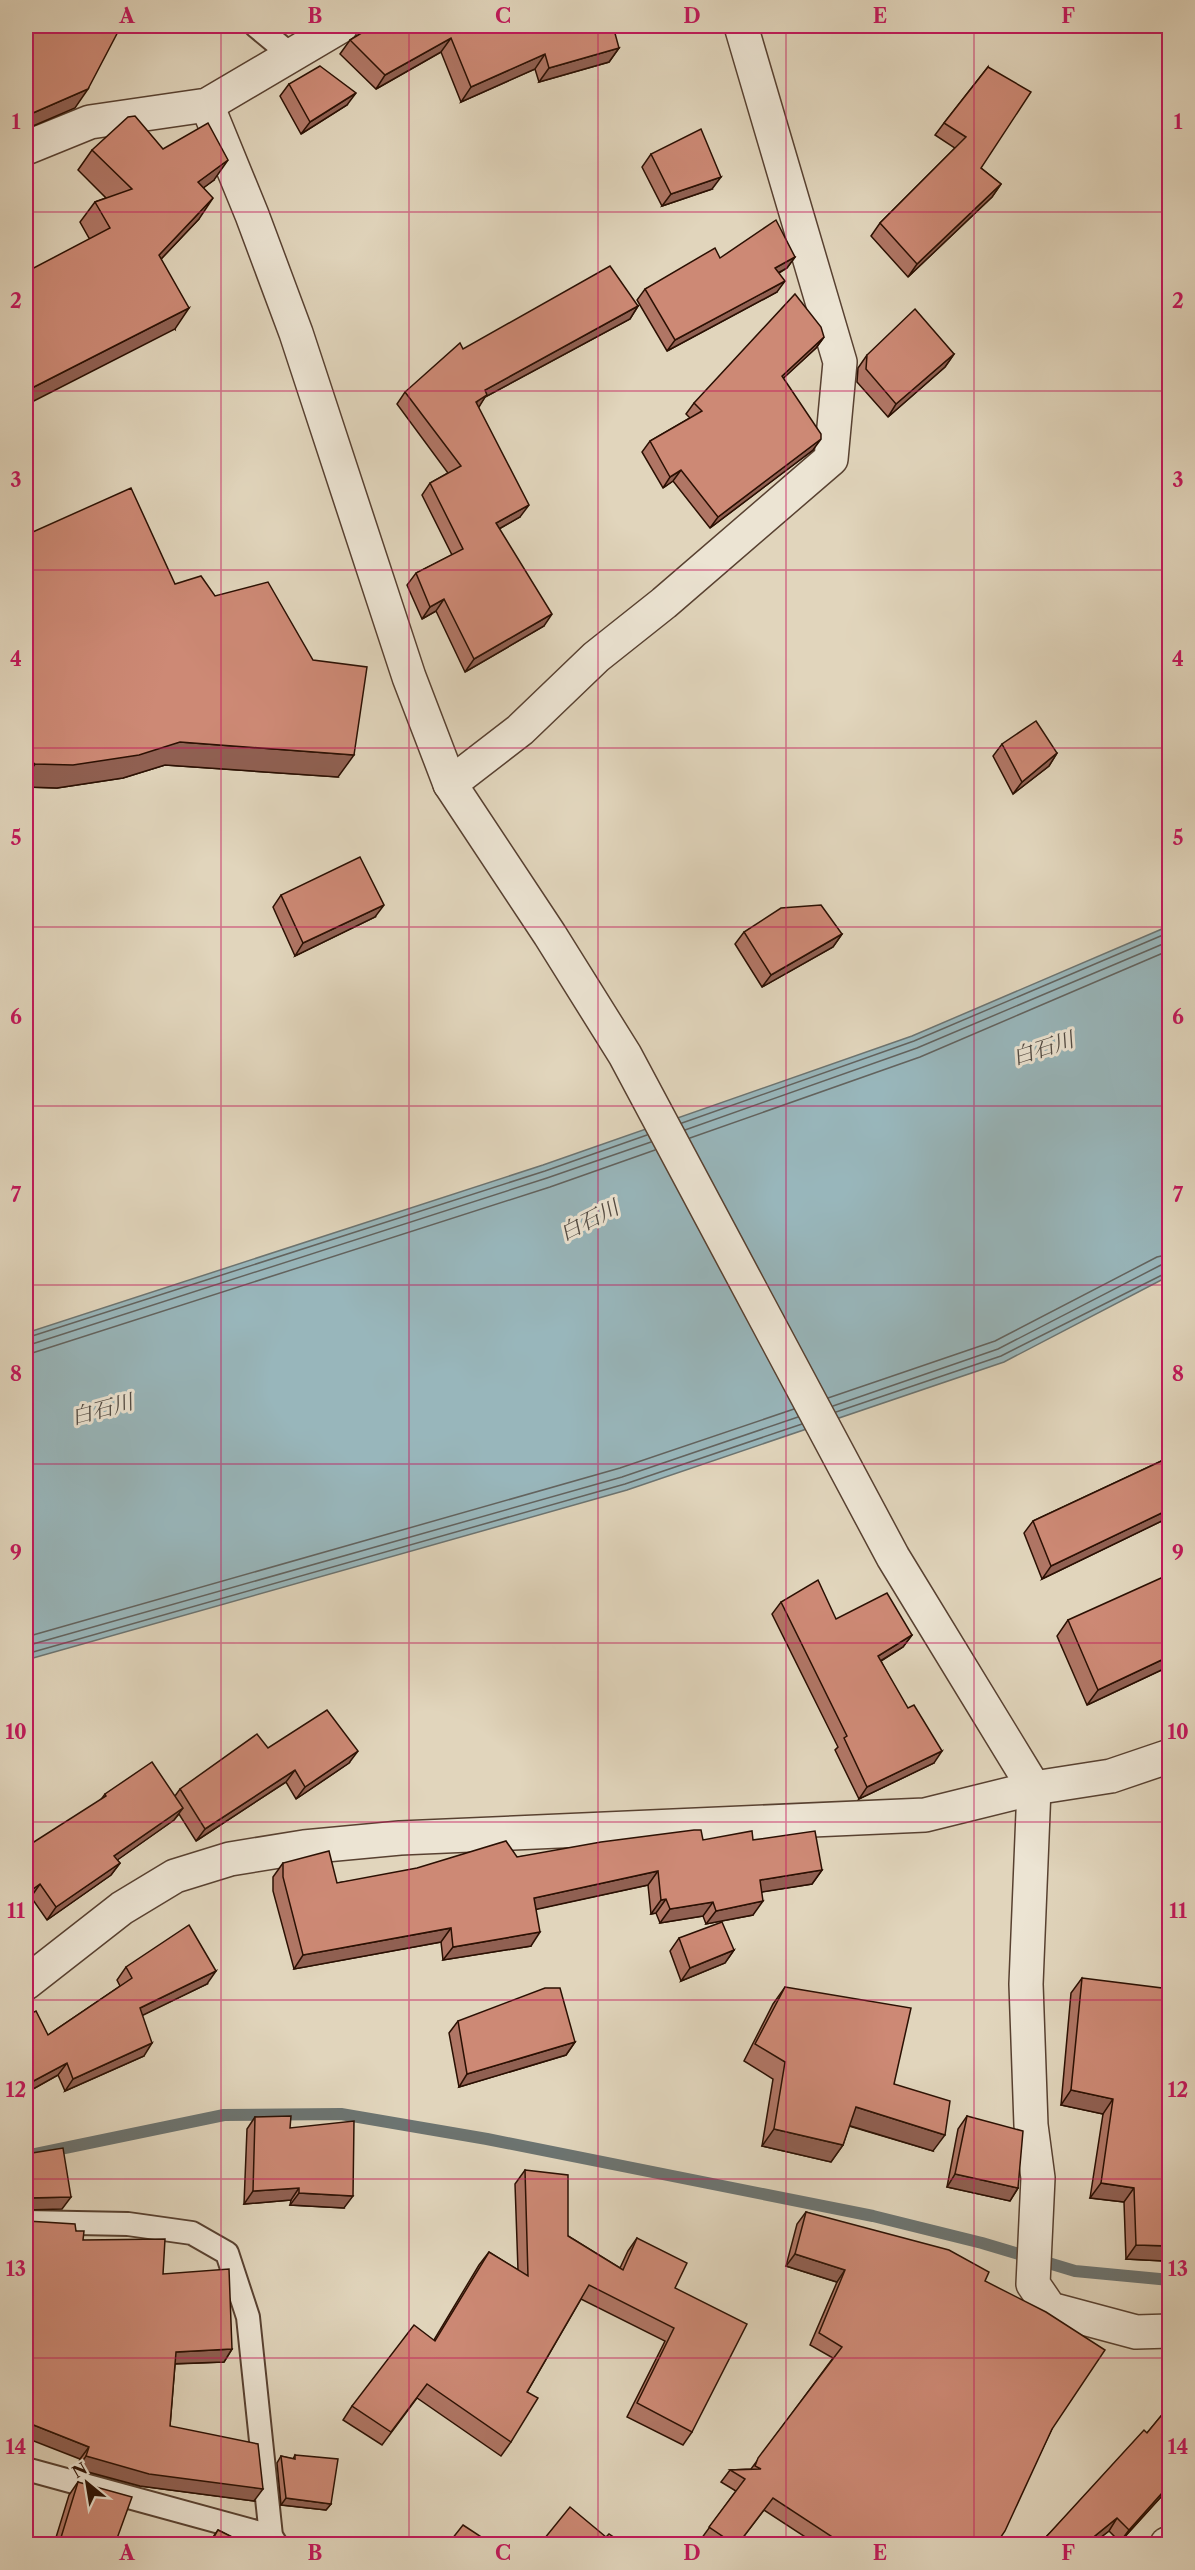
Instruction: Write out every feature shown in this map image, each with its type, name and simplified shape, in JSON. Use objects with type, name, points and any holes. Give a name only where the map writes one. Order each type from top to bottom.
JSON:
[{"type":"street","points":[[26,148],[90,122],[207,105],[341,26]]},
{"type":"street","points":[[450,784],[520,730],[596,657],[682,588],[831,459],[840,362],[741,26]]},
{"type":"street","points":[[207,105],[252,215],[296,333],[409,677],[450,784],[544,926],[625,1055],[893,1557],[1034,1788],[1026,1996],[1031,2113],[1038,2178],[1033,2284],[1050,2309],[1136,2332],[1170,2331]]},
{"type":"street","points":[[26,1983],[122,1908],[166,1881],[175,1876],[230,1860],[304,1847],[400,1838],[925,1815],[1034,1788],[1111,1776],[1170,1756]]},
{"type":"lane","points":[[256,26],[291,55]]},
{"type":"lane","points":[[26,2222],[128,2224],[192,2233],[227,2253],[249,2317],[274,2540],[26,2469]]},
{"type":"water","name":"白石川","points":[[1169,926],[1169,1276],[1004,1362],[627,1490],[26,1660],[26,1333],[543,1165],[912,1036]]},
{"type":"building","points":[[26,26],[121,26],[88,89],[26,116]]},
{"type":"building","points":[[373,26],[613,26],[619,48],[549,68],[545,54],[471,87],[451,38],[385,75],[350,40]]},
{"type":"building","points":[[320,66],[356,93],[310,122],[289,84]]},
{"type":"building","points":[[988,67],[1031,92],[981,168],[1001,184],[917,264],[880,223],[966,137],[944,123]]},
{"type":"building","points":[[135,116],[163,149],[208,123],[228,160],[198,182],[213,198],[159,255],[189,308],[26,391],[26,272],[110,228],[95,202],[132,189],[92,150],[128,117]]},
{"type":"building","points":[[701,129],[721,177],[671,194],[651,154]]},
{"type":"building","points":[[776,220],[795,257],[775,268],[785,281],[675,340],[645,289],[715,248],[720,258]]},
{"type":"building","points":[[610,266],[638,306],[485,390],[487,395],[476,402],[529,505],[496,523],[552,614],[474,659],[444,599],[430,607],[416,573],[463,549],[430,483],[461,466],[405,392],[460,343],[463,349]]},
{"type":"building","points":[[795,294],[821,327],[824,337],[782,376],[821,434],[821,439],[718,517],[681,470],[670,477],[650,441],[702,411],[694,403]]},
{"type":"building","points":[[915,309],[954,354],[896,404],[866,369],[867,355]]},
{"type":"building","points":[[131,488],[175,584],[201,576],[215,596],[268,582],[313,660],[367,667],[354,755],[180,742],[139,755],[73,765],[35,764],[26,757],[26,535]]},
{"type":"building","points":[[1036,721],[1057,753],[1022,782],[1002,744]]},
{"type":"building","points":[[360,857],[384,905],[303,943],[281,895]]},
{"type":"building","points":[[821,905],[842,934],[771,975],[744,932],[781,908]]},
{"type":"building","points":[[1170,1457],[1170,1509],[1051,1566],[1033,1521]]},
{"type":"building","points":[[1170,1574],[1170,1656],[1098,1690],[1068,1620]]},
{"type":"building","points":[[818,1580],[836,1619],[887,1593],[912,1635],[878,1656],[908,1708],[914,1705],[942,1751],[867,1787],[844,1738],[847,1736],[781,1602]]},
{"type":"building","points":[[327,1710],[358,1751],[305,1787],[295,1770],[205,1829],[180,1789],[257,1734],[268,1748]]},
{"type":"building","points":[[152,1762],[183,1808],[114,1856],[120,1863],[56,1907],[40,1884],[26,1894],[26,1847],[106,1796],[105,1794]]},
{"type":"building","points":[[701,1830],[703,1840],[752,1831],[753,1840],[815,1831],[822,1870],[760,1880],[763,1901],[716,1911],[713,1902],[670,1909],[666,1899],[661,1900],[658,1871],[534,1898],[540,1932],[453,1947],[451,1928],[303,1955],[283,1877],[283,1863],[329,1851],[337,1883],[417,1868],[506,1841],[517,1857],[601,1842]]},
{"type":"building","points":[[722,1922],[734,1950],[690,1968],[679,1938]]},
{"type":"building","points":[[189,1925],[216,1971],[140,2008],[152,2043],[73,2079],[67,2063],[26,2085],[26,2016],[36,2011],[48,2035],[132,1978],[126,1967]]},
{"type":"building","points":[[1082,1978],[1170,1989],[1168,2192],[1170,2192],[1170,2246],[1136,2245],[1134,2188],[1101,2183],[1113,2099],[1071,2090]]},
{"type":"building","points":[[785,1987],[911,2008],[894,2084],[950,2101],[945,2135],[856,2107],[843,2145],[774,2129],[785,2062],[755,2044]]},
{"type":"building","points":[[545,1988],[560,1988],[575,2042],[467,2074],[458,2021]]},
{"type":"building","points":[[291,2116],[290,2128],[354,2121],[353,2196],[299,2193],[299,2188],[253,2191],[255,2117]]},
{"type":"building","points":[[967,2116],[1023,2131],[1018,2188],[955,2174]]},
{"type":"building","points":[[63,2148],[71,2197],[28,2198],[26,2202],[26,2154]]},
{"type":"building","points":[[525,2170],[568,2175],[568,2236],[623,2270],[637,2238],[687,2263],[675,2288],[747,2324],[692,2432],[637,2403],[674,2328],[589,2285],[527,2392],[538,2398],[511,2442],[427,2384],[391,2432],[352,2406],[414,2325],[435,2341],[489,2252],[528,2276]]},
{"type":"building","points":[[806,2212],[949,2250],[989,2272],[985,2281],[1046,2312],[1105,2350],[1052,2429],[1005,2531],[996,2544],[843,2544],[773,2498],[738,2544],[734,2544],[709,2527],[745,2479],[730,2470],[761,2469],[755,2466],[758,2458],[842,2347],[819,2333],[845,2270],[795,2254]]},
{"type":"building","points":[[26,2217],[27,2221],[75,2224],[76,2231],[84,2231],[83,2240],[165,2239],[163,2274],[229,2269],[232,2349],[176,2352],[170,2426],[258,2444],[263,2489],[149,2474],[86,2456],[89,2447],[26,2422]]},
{"type":"building","points":[[1170,2405],[1170,2484],[1129,2530],[1117,2518],[1085,2544],[1052,2544],[1046,2537],[1144,2430],[1147,2433]]},
{"type":"building","points":[[295,2455],[338,2459],[331,2504],[286,2498],[281,2456],[295,2459]]},
{"type":"building","points":[[78,2482],[132,2497],[115,2544],[59,2544]]},
{"type":"building","points":[[570,2507],[606,2537],[609,2534],[624,2544],[540,2544]]},
{"type":"building","points":[[463,2525],[492,2544],[448,2544]]},
{"type":"building","points":[[218,2530],[246,2544],[210,2544]]},
{"type":"waterway","points":[[26,2156],[224,2115],[341,2114],[487,2139],[873,2216],[982,2243],[1075,2271],[1170,2280]]}]
